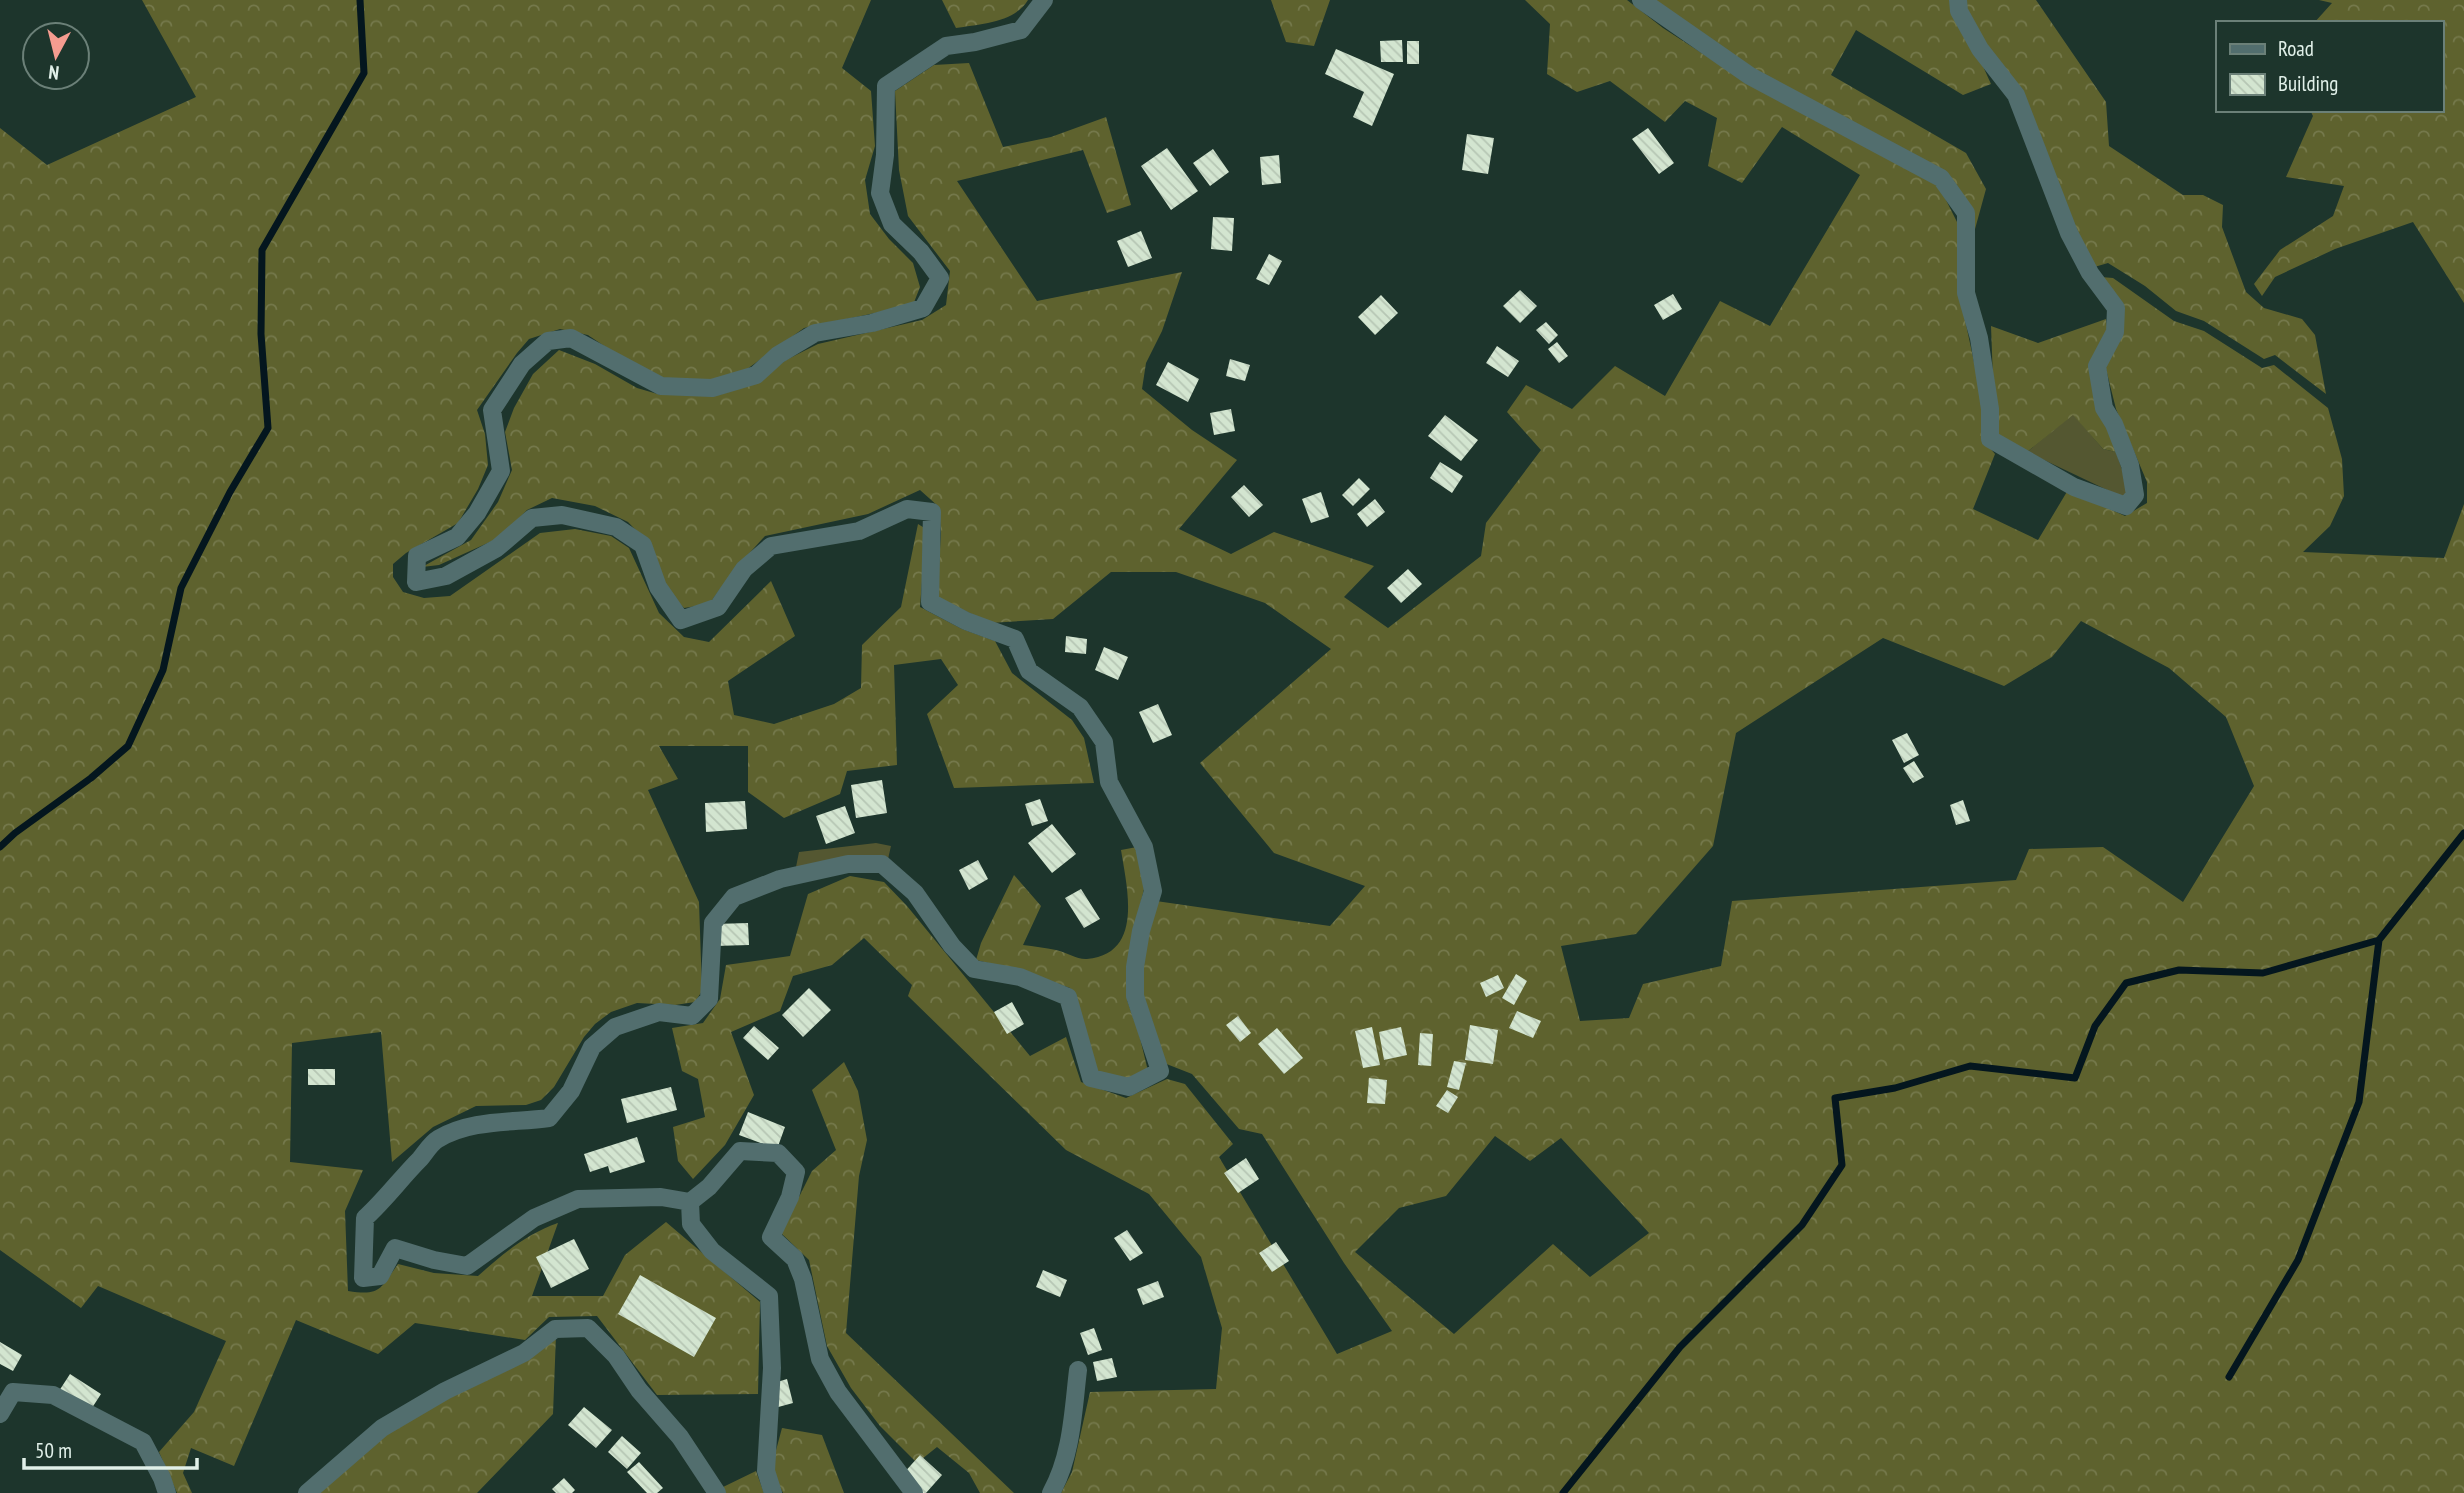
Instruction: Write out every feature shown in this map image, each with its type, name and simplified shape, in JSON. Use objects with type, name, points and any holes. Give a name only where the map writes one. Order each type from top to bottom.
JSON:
[{"type":"street","points":[[914,1493],[838,1392],[820,1359],[803,1279],[796,1259],[771,1237],[790,1197],[796,1172],[778,1153],[740,1151],[709,1187],[690,1202],[661,1197],[578,1199],[534,1218],[467,1266],[434,1261],[395,1248],[380,1276],[363,1278],[365,1218],[438,1139],[480,1124],[517,1123],[549,1118],[571,1091],[592,1047],[615,1027],[659,1012],[692,1016],[709,999],[713,923],[734,897],[780,879],[848,864],[882,864],[915,893],[952,946],[974,969],[1020,977],[1068,996],[1091,1078],[1129,1087],[1160,1071],[1135,996],[1135,967],[1141,931],[1153,891],[1144,847],[1109,782],[1104,742],[1080,707],[1029,671],[1015,639],[966,621],[930,601],[932,512],[907,509],[859,531],[771,546],[744,569],[718,607],[681,620],[658,587],[643,545],[617,527],[562,515],[532,517],[497,548],[446,576],[416,582],[417,556],[457,537],[477,513],[501,471],[492,410],[522,364],[548,341],[571,338],[661,386],[712,388],[756,375],[778,355],[815,333],[872,323],[923,308],[940,278],[921,252],[892,224],[880,193],[885,155],[886,86],[946,46],[975,42],[1021,30],[1044,0]]},
{"type":"street","points":[[1641,0],[1750,76],[1941,178],[1966,213],[1966,293],[1979,338],[1990,409],[1990,439],[2074,487],[2126,506],[2135,495],[2130,465],[2114,424],[2104,408],[2097,366],[2115,332],[2116,308],[2090,273],[2069,233],[2016,95],[1980,49],[1959,11],[1958,0]]},
{"type":"street","points":[[690,1202],[691,1224],[712,1251],[769,1296],[772,1368],[766,1471],[773,1493]]},
{"type":"street","points":[[307,1493],[382,1428],[445,1391],[524,1353],[555,1329],[588,1328],[616,1356],[639,1390],[680,1437],[716,1493]]},
{"type":"street","points":[[1051,1493],[1059,1479],[1069,1445],[1078,1370]]},
{"type":"street","points":[[0,1414],[13,1392],[53,1395],[143,1442],[167,1493]]},
{"type":"green space","points":[[142,0],[871,0],[842,68],[871,91],[875,146],[865,180],[870,214],[889,239],[913,263],[920,287],[913,305],[804,328],[743,372],[711,382],[672,380],[644,373],[588,335],[560,329],[529,339],[477,410],[485,434],[488,465],[478,489],[458,523],[406,553],[393,564],[393,577],[403,592],[424,598],[450,596],[540,533],[575,529],[611,536],[629,548],[659,613],[684,637],[709,642],[771,581],[795,636],[728,681],[734,715],[774,724],[834,704],[861,688],[862,645],[901,607],[918,524],[926,529],[920,607],[962,629],[995,641],[1012,673],[1072,720],[1084,738],[1094,783],[954,788],[927,714],[958,685],[941,659],[894,665],[897,765],[847,771],[840,794],[784,818],[748,792],[748,746],[659,746],[678,779],[648,790],[699,902],[702,991],[695,1002],[675,1005],[637,1003],[611,1012],[584,1037],[554,1087],[541,1100],[526,1105],[476,1106],[433,1127],[392,1162],[381,1032],[292,1043],[290,1162],[363,1170],[345,1211],[348,1291],[367,1292],[379,1289],[398,1264],[434,1273],[478,1276],[525,1239],[558,1223],[532,1296],[603,1296],[625,1255],[666,1222],[760,1302],[758,1394],[657,1395],[597,1316],[549,1317],[525,1340],[415,1323],[378,1354],[296,1320],[234,1466],[191,1448],[183,1473],[192,1493],[177,1493],[159,1452],[194,1412],[226,1341],[98,1286],[81,1308],[0,1250],[0,128],[47,165],[196,97]]},
{"type":"green space","points":[[942,0],[1028,0],[1022,8],[1005,18],[956,28]]},
{"type":"green space","points":[[1271,0],[1330,0],[1314,46],[1286,42]]},
{"type":"green space","points":[[1525,0],[1627,0],[1663,28],[1751,85],[1939,186],[1958,224],[1964,315],[1984,409],[1983,440],[1995,454],[1973,509],[2038,540],[2068,490],[2125,516],[2147,503],[2147,482],[2116,409],[2105,365],[2122,330],[2101,277],[2113,278],[2174,321],[2204,331],[2262,368],[2274,365],[2328,408],[2342,459],[2344,496],[2330,526],[2303,552],[2444,558],[2464,504],[2464,1493],[1061,1493],[1072,1472],[1090,1392],[1216,1389],[1222,1328],[1201,1257],[1149,1194],[1066,1150],[908,996],[912,985],[864,938],[832,965],[793,976],[780,1011],[731,1032],[754,1095],[725,1145],[693,1179],[678,1161],[673,1127],[705,1117],[698,1079],[682,1071],[672,1028],[703,1023],[720,999],[726,965],[790,956],[808,894],[850,876],[884,882],[907,906],[1030,1056],[1066,1037],[1081,1082],[1126,1098],[1167,1079],[1185,1084],[1233,1144],[1219,1157],[1337,1354],[1392,1331],[1344,1263],[1262,1134],[1239,1129],[1192,1074],[1164,1063],[1152,1020],[1140,991],[1143,961],[1156,901],[1330,926],[1365,886],[1274,853],[1200,763],[1331,649],[1265,603],[1176,572],[1111,572],[1053,619],[990,623],[937,597],[941,533],[939,507],[920,490],[868,514],[765,536],[735,569],[709,604],[684,608],[662,586],[653,548],[628,522],[595,506],[552,498],[527,510],[501,537],[439,565],[422,567],[471,540],[498,502],[512,470],[505,432],[514,408],[533,374],[559,350],[595,364],[637,388],[661,395],[719,395],[761,380],[786,360],[818,344],[922,320],[946,305],[950,271],[908,216],[899,170],[895,91],[934,65],[969,63],[1003,147],[1051,137],[1106,117],[1131,205],[1107,213],[1083,150],[957,181],[1037,301],[1182,272],[1162,331],[1146,363],[1142,389],[1192,430],[1237,460],[1179,529],[1231,554],[1274,532],[1374,566],[1344,597],[1388,628],[1481,556],[1486,523],[1541,450],[1507,412],[1526,385],[1572,409],[1615,366],[1665,396],[1720,301],[1770,326],[1860,175],[1782,127],[1742,183],[1708,166],[1717,118],[1685,101],[1665,122],[1610,81],[1577,92],[1547,74],[1550,24]],"holes":[[[2081,621],[2169,668],[2226,717],[2254,786],[2183,902],[2103,847],[2029,849],[2016,880],[1732,901],[1721,966],[1643,984],[1629,1018],[1580,1021],[1561,946],[1636,934],[1713,846],[1736,733],[1883,638],[2004,686],[2052,657]],[[1495,1136],[1530,1161],[1561,1138],[1649,1233],[1590,1277],[1553,1244],[1454,1334],[1355,1252],[1399,1208],[1446,1196]]]},
{"type":"green space","points":[[1653,0],[1953,0],[1991,84],[1963,95],[1856,30],[1831,75],[1966,153],[1986,189],[1972,240],[1941,172],[1752,69]]},
{"type":"green space","points":[[1961,0],[2036,0],[2106,102],[2109,146],[2183,195],[2203,195],[2223,205],[2222,227],[2246,292],[2264,308],[2302,319],[2315,335],[2326,394],[2275,355],[2264,359],[2204,321],[2176,311],[2145,286],[2108,263],[2091,268]]},
{"type":"green space","points":[[2319,0],[2464,0],[2464,303],[2413,222],[2335,249],[2275,277],[2262,296],[2254,284],[2280,250],[2333,216],[2344,186],[2286,177],[2313,116],[2311,112],[2443,112],[2443,21],[2316,21],[2332,3]]},
{"type":"green space","points":[[2106,319],[2108,333],[2092,364],[2116,452],[2103,449],[2073,415],[2027,452],[1995,433],[1991,326],[2038,343]]},
{"type":"green space","points":[[2073,414],[2103,449],[2116,452],[2129,490],[2122,497],[2027,452]]},
{"type":"green space","points":[[876,843],[891,846],[888,859],[796,867],[799,852]]},
{"type":"green space","points":[[1137,847],[1144,889],[1135,926],[1127,1000],[1148,1071],[1127,1081],[1095,1071],[1070,988],[1021,971],[976,960],[981,943],[1014,875],[1041,906],[1023,945],[1056,950],[1083,959],[1105,954],[1117,945],[1128,917],[1121,850]]},
{"type":"green space","points":[[844,1062],[858,1091],[867,1140],[859,1176],[846,1333],[1014,1493],[980,1493],[969,1473],[937,1447],[917,1463],[880,1426],[851,1388],[827,1346],[809,1260],[781,1233],[812,1171],[836,1150],[812,1090]]},
{"type":"green space","points":[[556,1335],[553,1414],[477,1493],[316,1493],[385,1432]]},
{"type":"green space","points":[[782,1428],[822,1435],[844,1493],[783,1493],[771,1469]]},
{"type":"green space","points":[[756,1471],[764,1493],[723,1493],[721,1488]]},
{"type":"building","points":[[1402,40],[1403,62],[1381,62],[1380,41]]},
{"type":"building","points":[[1407,41],[1419,41],[1419,64],[1407,64]]},
{"type":"building","points":[[1336,49],[1394,74],[1372,126],[1353,117],[1364,92],[1325,74]]},
{"type":"building","points":[[1648,128],[1674,163],[1659,174],[1632,139]]},
{"type":"building","points":[[1467,134],[1494,138],[1488,174],[1462,170]]},
{"type":"building","points":[[1167,148],[1198,191],[1171,210],[1141,166]]},
{"type":"building","points":[[1213,149],[1229,172],[1210,186],[1193,163]]},
{"type":"building","points":[[1279,155],[1281,183],[1262,185],[1260,157]]},
{"type":"building","points":[[1213,217],[1234,218],[1232,251],[1211,249]]},
{"type":"building","points":[[1141,231],[1152,258],[1128,267],[1117,241]]},
{"type":"building","points":[[1269,254],[1282,261],[1269,285],[1256,279]]},
{"type":"building","points":[[1520,290],[1537,306],[1520,323],[1503,306]]},
{"type":"building","points":[[1673,294],[1682,309],[1663,320],[1654,305]]},
{"type":"building","points":[[1381,295],[1398,313],[1375,335],[1358,317]]},
{"type":"building","points":[[1546,322],[1558,335],[1549,344],[1536,330]]},
{"type":"building","points":[[1557,342],[1568,356],[1559,363],[1548,349]]},
{"type":"building","points":[[1497,346],[1519,361],[1508,377],[1486,363]]},
{"type":"building","points":[[1230,359],[1250,365],[1245,381],[1226,376]]},
{"type":"building","points":[[1168,362],[1199,379],[1188,402],[1156,385]]},
{"type":"building","points":[[1231,409],[1235,431],[1214,435],[1210,413]]},
{"type":"building","points":[[1445,415],[1478,440],[1461,461],[1428,436]]},
{"type":"building","points":[[1440,462],[1463,476],[1452,493],[1430,478]]},
{"type":"building","points":[[1359,478],[1370,489],[1353,506],[1342,495]]},
{"type":"building","points":[[1244,485],[1263,505],[1249,517],[1231,497]]},
{"type":"building","points":[[1321,492],[1329,517],[1311,523],[1302,499]]},
{"type":"building","points":[[1375,499],[1385,512],[1367,527],[1357,514]]},
{"type":"building","points":[[1408,569],[1422,584],[1401,603],[1387,588]]},
{"type":"building","points":[[1066,636],[1087,639],[1086,654],[1065,652]]},
{"type":"building","points":[[1104,647],[1128,657],[1118,680],[1095,670]]},
{"type":"building","points":[[1158,704],[1172,735],[1153,743],[1139,712]]},
{"type":"building","points":[[1907,733],[1919,755],[1904,763],[1892,740]]},
{"type":"building","points":[[1914,761],[1924,777],[1913,783],[1903,768]]},
{"type":"building","points":[[882,780],[887,813],[856,818],[851,785]]},
{"type":"building","points":[[1040,799],[1048,821],[1032,826],[1025,804]]},
{"type":"building","points":[[1963,800],[1970,821],[1956,825],[1950,805]]},
{"type":"building","points":[[745,801],[747,829],[706,832],[705,803]]},
{"type":"building","points":[[845,806],[855,833],[826,844],[816,816]]},
{"type":"building","points":[[1052,824],[1076,854],[1052,873],[1028,843]]},
{"type":"building","points":[[978,860],[988,879],[969,890],[959,870]]},
{"type":"building","points":[[1081,889],[1100,919],[1084,928],[1065,898]]},
{"type":"building","points":[[748,923],[749,945],[715,946],[715,924]]},
{"type":"building","points":[[1516,974],[1527,981],[1514,1005],[1502,998]]},
{"type":"building","points":[[1498,975],[1504,988],[1486,997],[1480,983]]},
{"type":"building","points":[[809,988],[831,1010],[803,1037],[782,1015]]},
{"type":"building","points":[[1012,1002],[1024,1024],[1007,1034],[994,1012]]},
{"type":"building","points":[[1517,1011],[1541,1021],[1533,1038],[1509,1028]]},
{"type":"building","points":[[1238,1016],[1251,1033],[1240,1042],[1226,1025]]},
{"type":"building","points":[[1470,1025],[1498,1030],[1493,1064],[1465,1060]]},
{"type":"building","points":[[754,1026],[779,1048],[768,1060],[743,1038]]},
{"type":"building","points":[[1372,1027],[1380,1065],[1363,1068],[1355,1031]]},
{"type":"building","points":[[1401,1027],[1407,1055],[1384,1060],[1379,1032]]},
{"type":"building","points":[[1277,1028],[1303,1058],[1284,1074],[1258,1044]]},
{"type":"building","points":[[1420,1033],[1433,1034],[1431,1066],[1418,1065]]},
{"type":"building","points":[[1454,1061],[1466,1063],[1459,1090],[1447,1087]]},
{"type":"building","points":[[308,1069],[335,1069],[335,1085],[308,1085]]},
{"type":"building","points":[[1369,1078],[1387,1080],[1385,1104],[1367,1103]]},
{"type":"building","points":[[671,1087],[677,1110],[627,1123],[621,1099]]},
{"type":"building","points":[[1447,1090],[1458,1097],[1448,1113],[1436,1106]]},
{"type":"building","points":[[748,1112],[785,1127],[777,1149],[739,1135]]},
{"type":"building","points":[[637,1137],[645,1162],[610,1173],[608,1166],[590,1172],[584,1154]]},
{"type":"building","points":[[1246,1158],[1259,1179],[1238,1193],[1224,1173]]},
{"type":"building","points":[[1127,1230],[1143,1253],[1130,1261],[1114,1238]]},
{"type":"building","points":[[574,1239],[589,1269],[551,1288],[536,1257]]},
{"type":"building","points":[[1276,1242],[1289,1261],[1272,1272],[1259,1253]]},
{"type":"building","points":[[1043,1270],[1067,1280],[1060,1297],[1036,1287]]},
{"type":"building","points":[[640,1275],[716,1318],[694,1357],[618,1314]]},
{"type":"building","points":[[1158,1281],[1164,1297],[1143,1305],[1137,1289]]},
{"type":"building","points":[[1094,1328],[1102,1350],[1088,1355],[1080,1333]]},
{"type":"building","points":[[0,1342],[22,1355],[13,1371],[0,1364]]},
{"type":"building","points":[[1112,1358],[1117,1377],[1097,1381],[1093,1362]]},
{"type":"building","points":[[70,1374],[101,1394],[90,1411],[59,1391]]},
{"type":"building","points":[[787,1379],[793,1403],[771,1409],[764,1386]]},
{"type":"building","points":[[584,1407],[612,1430],[596,1448],[568,1425]]},
{"type":"building","points":[[622,1436],[641,1453],[627,1469],[608,1452]]},
{"type":"building","points":[[920,1455],[942,1475],[926,1493],[922,1493],[902,1475]]},
{"type":"building","points":[[639,1462],[663,1488],[657,1493],[647,1493],[627,1472]]},
{"type":"building","points":[[564,1478],[575,1490],[572,1493],[556,1493],[552,1489]]},
{"type":"waterway","points":[[0,847],[91,778],[128,746],[163,670],[181,588],[230,492],[268,428],[261,334],[262,250],[364,73],[360,0]]},
{"type":"waterway","points":[[2229,1377],[2298,1260],[2359,1102],[2379,940],[2464,833]]},
{"type":"waterway","points":[[1563,1493],[1680,1347],[1802,1225],[1842,1165],[1835,1098],[1895,1088],[1970,1066],[2075,1078],[2095,1026],[2126,983],[2179,970],[2263,973],[2379,940]]}]
